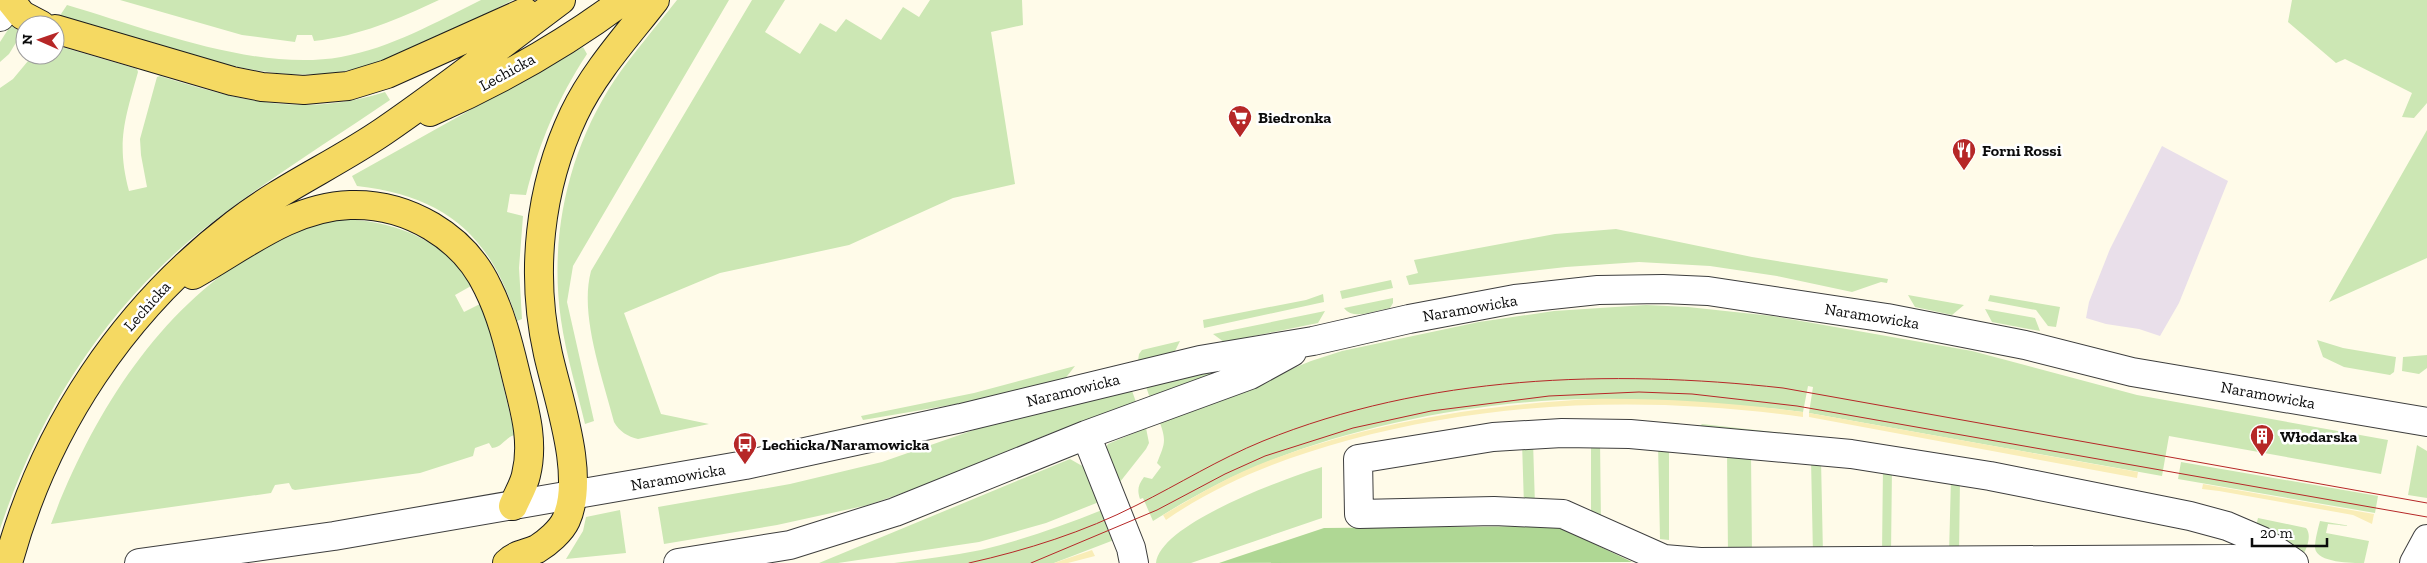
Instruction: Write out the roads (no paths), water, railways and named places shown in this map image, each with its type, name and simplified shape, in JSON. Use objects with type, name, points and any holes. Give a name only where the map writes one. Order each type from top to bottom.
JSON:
[{"type":"main road","points":[[10,0],[21,15]]},
{"type":"main road","points":[[65,32],[232,81],[262,87],[304,90],[348,86],[387,74],[553,0]]},
{"type":"main road","name":"Lechicka","points":[[8,563],[20,519],[56,436],[102,361],[154,296],[236,223],[382,132],[561,0]]},
{"type":"main road","name":"Lechicka","points":[[382,132],[455,101],[526,63],[576,34],[624,0]]},
{"type":"main road","points":[[506,563],[514,556],[536,549],[551,538],[566,521],[573,495],[569,436],[541,316],[539,255],[544,209],[556,160],[575,112],[610,57],[655,0]]},
{"type":"main road","points":[[154,296],[293,217],[321,208],[351,205],[381,208],[412,216],[442,232],[478,270],[500,315],[509,347],[531,442],[526,476],[513,506]]},
{"type":"street","points":[[0,17],[3,0]]},
{"type":"street","name":"Naramowicka","points":[[139,563],[334,536],[745,465],[961,418],[1135,374],[1200,360],[1313,341],[1457,310],[1559,293],[1634,289],[1745,295],[1923,324],[2025,345],[2132,372],[2427,422]]},
{"type":"street","name":"Naramowicka","points":[[678,563],[790,545],[895,512],[1086,435],[1250,375],[1313,341]]},
{"type":"street","points":[[1562,433],[1637,434],[1851,454],[1990,476],[2190,516],[2227,526],[2262,541],[2293,562],[2233,559],[1700,562],[1664,559],[1563,514],[1494,511],[1359,514],[1358,459],[1494,437],[1562,433]]},
{"type":"street","points":[[1086,435],[1131,548],[1134,563]]},
{"type":"street","points":[[2414,563],[2427,539]]},
{"type":"tram line","points":[[969,563],[1034,546],[1097,524],[1247,448],[1325,419],[1389,402],[1454,390],[1519,383],[1585,379],[1652,379],[1718,382],[1783,388],[2427,503]]},
{"type":"tram line","points":[[1031,563],[1157,510],[1225,474],[1265,456],[1353,428],[1431,411],[1549,396],[1639,392],[1692,394],[1797,406],[2427,517]]},
{"type":"place","name":"Biedronka","points":[[1240,138]]},
{"type":"place","name":"Forni Rossi","points":[[1964,171]]},
{"type":"place","name":"Włodarska","points":[[2262,457]]},
{"type":"place","name":"Lechicka/Naramowicka","points":[[745,465]]}]
